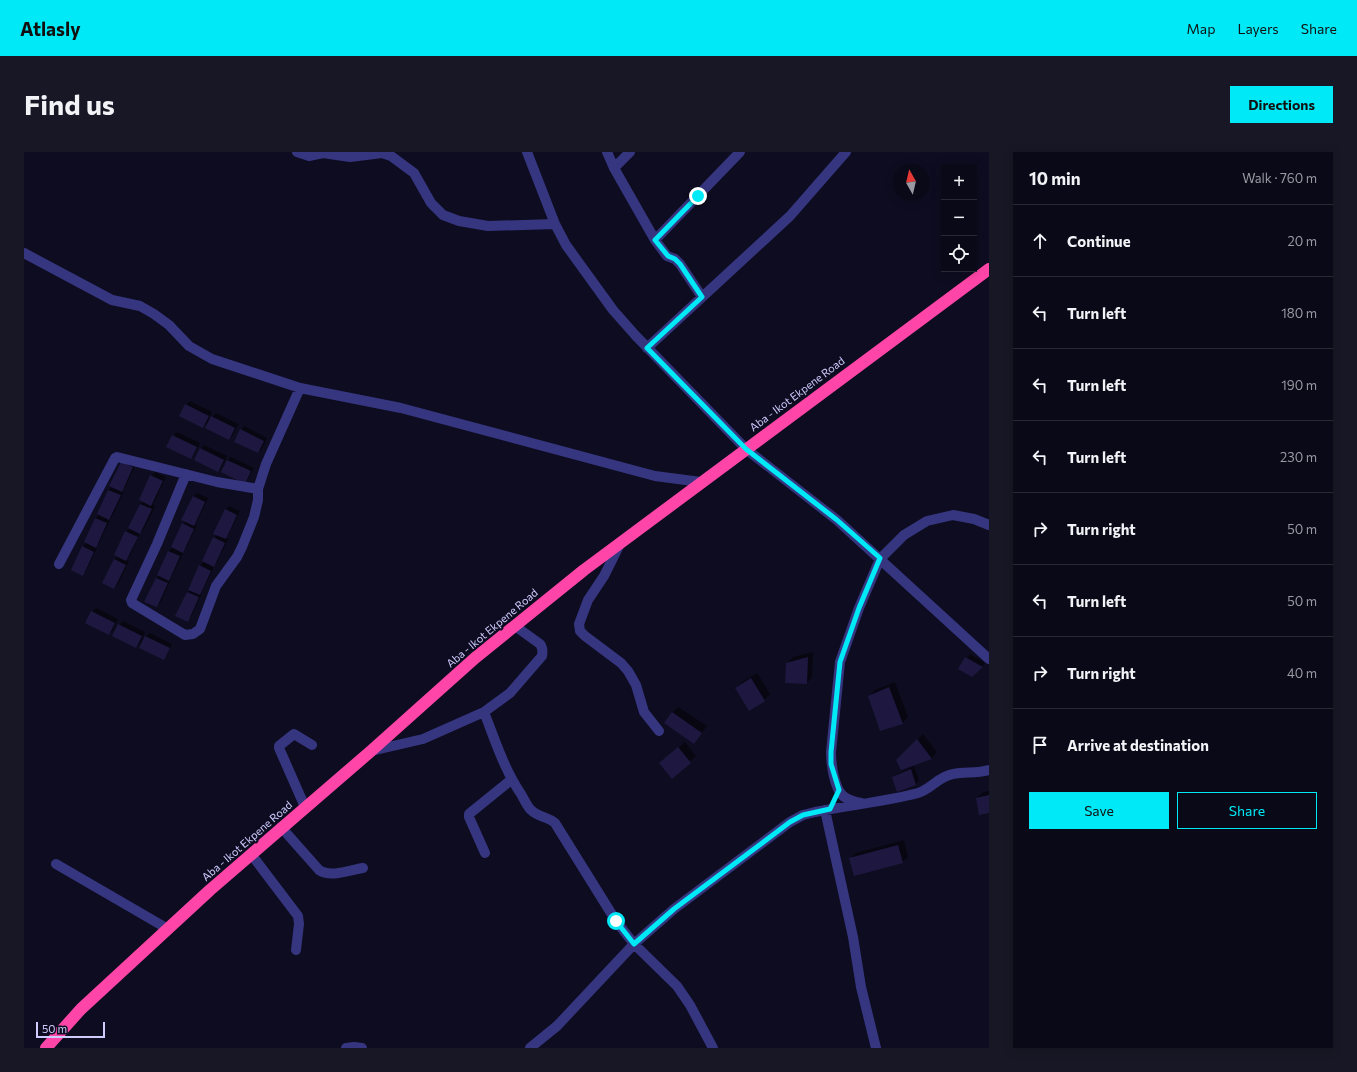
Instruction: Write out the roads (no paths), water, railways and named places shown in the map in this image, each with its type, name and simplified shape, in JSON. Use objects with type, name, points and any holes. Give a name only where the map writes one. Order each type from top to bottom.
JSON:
[{"type":"highway","name":"Aba - Ikot Ekpene Road","points":[[46,1048],[81,1009],[168,929],[251,854],[306,808],[475,658],[584,570],[989,269]]},
{"type":"street","points":[[297,152],[309,156],[323,153],[350,157],[382,153],[391,156],[414,173],[431,203],[444,215],[459,221],[488,226],[555,224]]},
{"type":"street","points":[[526,152],[555,224],[566,245],[614,310],[647,348],[746,449],[837,520],[989,659]]},
{"type":"street","points":[[607,152],[614,168],[655,240],[668,256],[675,259],[680,264],[702,297]]},
{"type":"street","points":[[614,168],[630,152]]},
{"type":"street","points":[[655,240],[740,152]]},
{"type":"street","points":[[647,348],[790,216],[846,152]]},
{"type":"street","points":[[24,253],[112,300],[140,306],[149,311],[169,325],[189,346],[212,359],[300,388],[401,408],[655,476],[701,482]]},
{"type":"street","points":[[186,474],[157,544],[131,600],[132,603],[186,635],[193,634],[200,629],[216,586],[237,557],[254,517],[258,500],[258,489],[266,464],[300,388]]},
{"type":"street","points":[[59,564],[115,458],[120,457],[218,482],[258,489]]},
{"type":"street","points":[[862,804],[854,802],[844,796],[839,790],[831,764],[831,752],[840,662],[859,608],[880,558],[904,536],[927,521],[953,515],[974,519],[989,525]]},
{"type":"street","points":[[621,542],[604,576],[588,600],[579,624],[580,631],[621,663],[628,671],[636,685],[644,712],[659,731]]},
{"type":"street","points":[[371,751],[423,739],[484,712],[510,693],[542,656],[542,648],[540,644],[515,626]]},
{"type":"street","points":[[484,712],[511,780],[530,809],[538,815],[555,823],[616,921],[634,944],[677,986],[690,1005],[713,1048]]},
{"type":"street","points":[[306,808],[279,746],[294,734],[312,745]]},
{"type":"street","points":[[530,1048],[557,1026],[634,944],[674,909],[790,822],[803,815],[896,798],[920,792],[930,787],[937,780],[951,774],[961,772],[974,773],[989,770]]},
{"type":"street","points":[[485,853],[468,814],[511,780]]},
{"type":"street","points":[[839,790],[827,810],[861,987],[876,1048]]},
{"type":"street","points":[[281,828],[319,870],[324,873],[329,874],[363,868]]},
{"type":"street","points":[[251,854],[298,916],[299,924],[296,950]]},
{"type":"street","points":[[56,864],[168,929]]},
{"type":"street","points":[[346,1048],[362,1048]]}]
